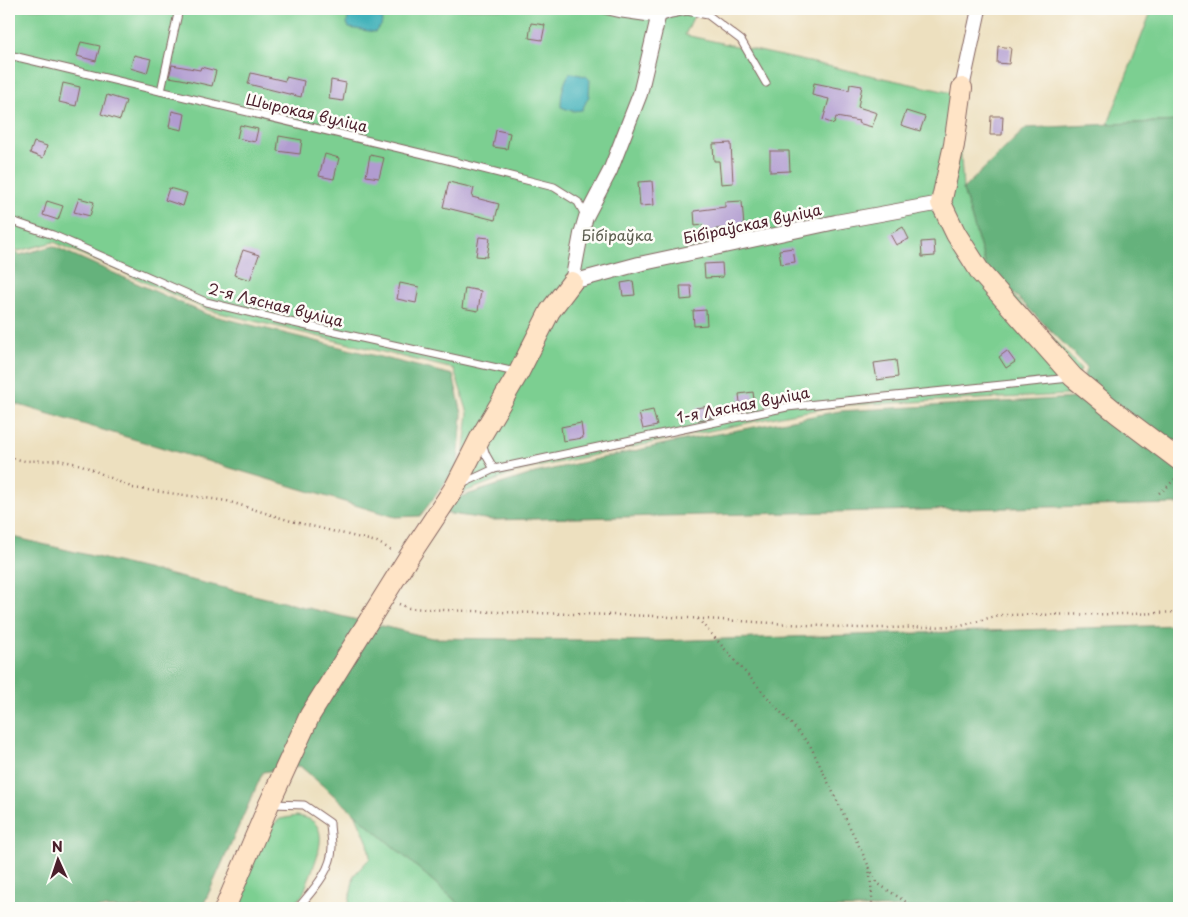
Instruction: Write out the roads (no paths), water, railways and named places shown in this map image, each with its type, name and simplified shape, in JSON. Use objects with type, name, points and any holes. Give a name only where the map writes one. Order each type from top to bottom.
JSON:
[{"type":"street","points":[[979,9],[941,203],[956,234],[981,273],[1073,377],[1179,460]]},
{"type":"street","points":[[225,908],[310,714],[455,487],[480,438],[519,372],[550,311],[572,282],[586,218],[610,171],[640,94],[659,14]]},
{"type":"street","name":"Бібіраўская вуліца","points":[[572,282],[639,264],[836,222],[941,203]]},
{"type":"lane","points":[[161,91],[179,9]]},
{"type":"lane","points":[[600,9],[622,14],[671,14],[687,11],[708,15],[741,40],[766,83]]},
{"type":"lane","name":"Шырокая вуліца","points":[[9,55],[554,187],[578,202],[586,218]]},
{"type":"lane","name":"2-я Лясная вуліца","points":[[9,220],[53,235],[206,302],[519,372]]},
{"type":"lane","name":"1-я Лясная вуліца","points":[[455,487],[494,469],[787,407],[1073,377]]},
{"type":"lane","points":[[480,438],[486,455],[494,469]]},
{"type":"lane","points":[[269,804],[304,805],[330,823],[332,848],[329,863],[321,879],[298,908]]},
{"type":"water","points":[[350,9],[385,9],[381,26],[375,32],[349,28],[347,23]]},
{"type":"water","points":[[570,73],[586,76],[590,80],[589,96],[582,110],[572,111],[561,107],[563,89]]},
{"type":"park label","name":"Бібіраўка","points":[[617,234]]}]
